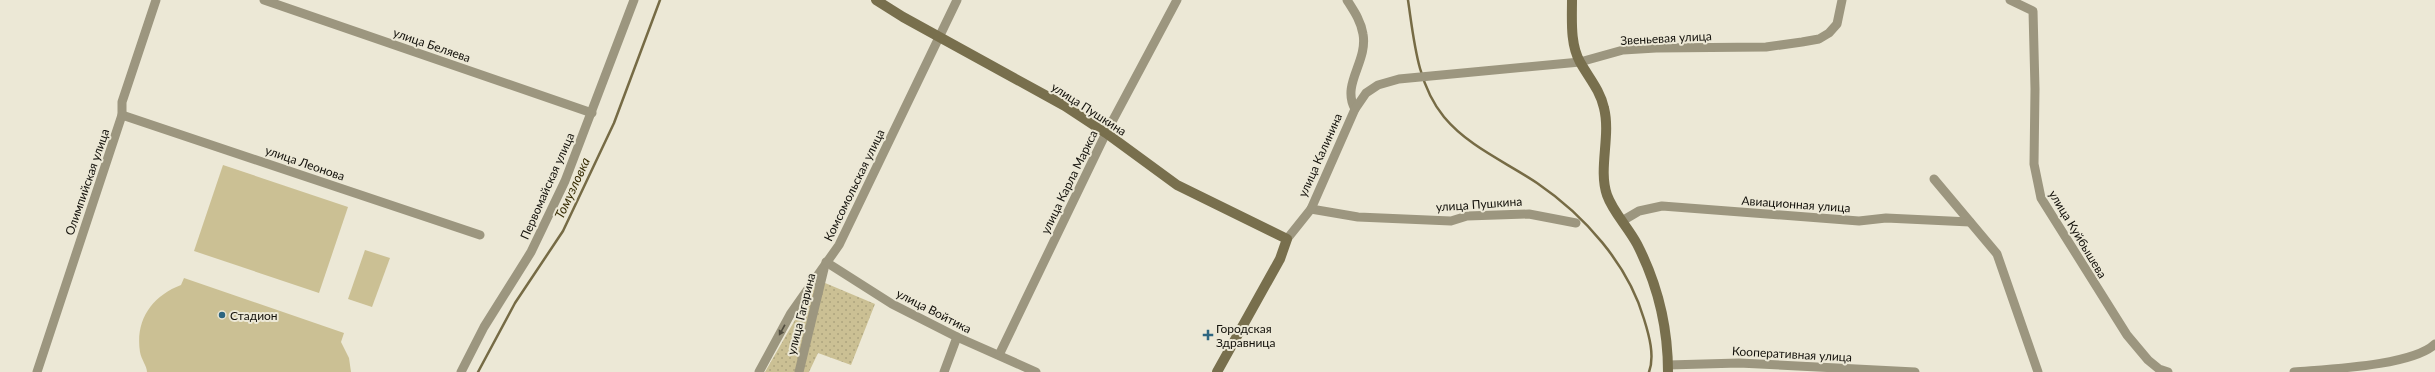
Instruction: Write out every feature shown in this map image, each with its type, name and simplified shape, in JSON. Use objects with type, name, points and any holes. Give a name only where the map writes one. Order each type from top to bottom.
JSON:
[{"type":"main road","name":"улица Пушкина","points":[[876,0],[939,37],[1023,82],[1106,133],[1177,185],[1287,240]]},
{"type":"main road","points":[[1572,0],[1574,44],[1580,62],[1596,85],[1604,108],[1607,133],[1604,182],[1607,195],[1637,244],[1653,282],[1665,325],[1668,368]]},
{"type":"main road","name":"улица Калинина","points":[[1217,372],[1280,259],[1287,240]]},
{"type":"street","name":"Олимпийская улица","points":[[37,372],[122,115],[122,102],[156,0]]},
{"type":"street","name":"улица Беляева","points":[[264,0],[592,113]]},
{"type":"street","name":"Первомайская улица","points":[[462,372],[484,327],[531,252],[565,182],[634,0]]},
{"type":"street","name":"Комсомольская улица","points":[[759,372],[791,313],[839,245],[957,0]]},
{"type":"street","name":"улица Карла Маркса","points":[[999,355],[1106,133],[1177,0]]},
{"type":"street","points":[[1347,0],[1358,17],[1363,34],[1361,61],[1349,91],[1350,100],[1355,109]]},
{"type":"street","name":"Звеньевая улица","points":[[1444,75],[1580,62],[1623,50],[1656,48],[1766,47],[1819,39],[1829,33],[1836,24],[1842,0]]},
{"type":"street","name":"улица Куйбышева","points":[[2010,0],[2033,11],[2035,89],[2034,164],[2040,198],[2068,239],[2093,284],[2127,335],[2148,360],[2159,369],[2168,372]]},
{"type":"street","name":"улица Калинина","points":[[1287,240],[1311,209],[1355,109],[1366,93],[1378,84],[1410,78],[1444,75]]},
{"type":"street","name":"улица Леонова","points":[[122,115],[480,235]]},
{"type":"street","points":[[1934,179],[1997,254],[2038,372]]},
{"type":"street","name":"Авиационная улица","points":[[1622,221],[1639,211],[1662,206],[1859,221],[1886,218],[1970,222]]},
{"type":"street","name":"улица Пушкина","points":[[1311,209],[1358,217],[1451,221],[1467,216],[1529,214],[1576,224]]},
{"type":"street","name":"улица Войтика","points":[[826,262],[892,304],[957,337],[1036,372]]},
{"type":"street","name":"улица Гагарина","points":[[799,372],[826,262]]},
{"type":"street","points":[[944,372],[957,337]]},
{"type":"street","points":[[2294,372],[2318,371],[2418,355],[2428,351],[2435,344]]},
{"type":"street","name":"Кооперативная улица","points":[[1668,368],[1739,363],[1915,372]]},
{"type":"shaded area","points":[[223,165],[348,207],[319,293],[194,251]]},
{"type":"shaded area","points":[[365,250],[390,258],[372,307],[348,299]]},
{"type":"shaded area","name":"Стадион","points":[[184,278],[344,333],[341,342],[349,358],[351,372],[147,372],[140,352],[139,340],[143,320],[154,303],[171,290],[181,285]]},
{"type":"shaded area","points":[[818,280],[875,304],[851,365],[818,353],[809,372],[765,372]]},
{"type":"waterway","name":"Томузловка","points":[[478,372],[515,303],[563,231],[614,123],[660,0]]},
{"type":"waterway","points":[[1408,0],[1418,61],[1422,76],[1435,104],[1454,128],[1476,146],[1525,175],[1554,196],[1571,210],[1602,242],[1616,260],[1637,299],[1646,325],[1651,346],[1651,366],[1649,372]]},
{"type":"place","name":"Стадион","points":[[222,315]]},
{"type":"place","name":"Городская Здравница","points":[[1208,335]]}]
